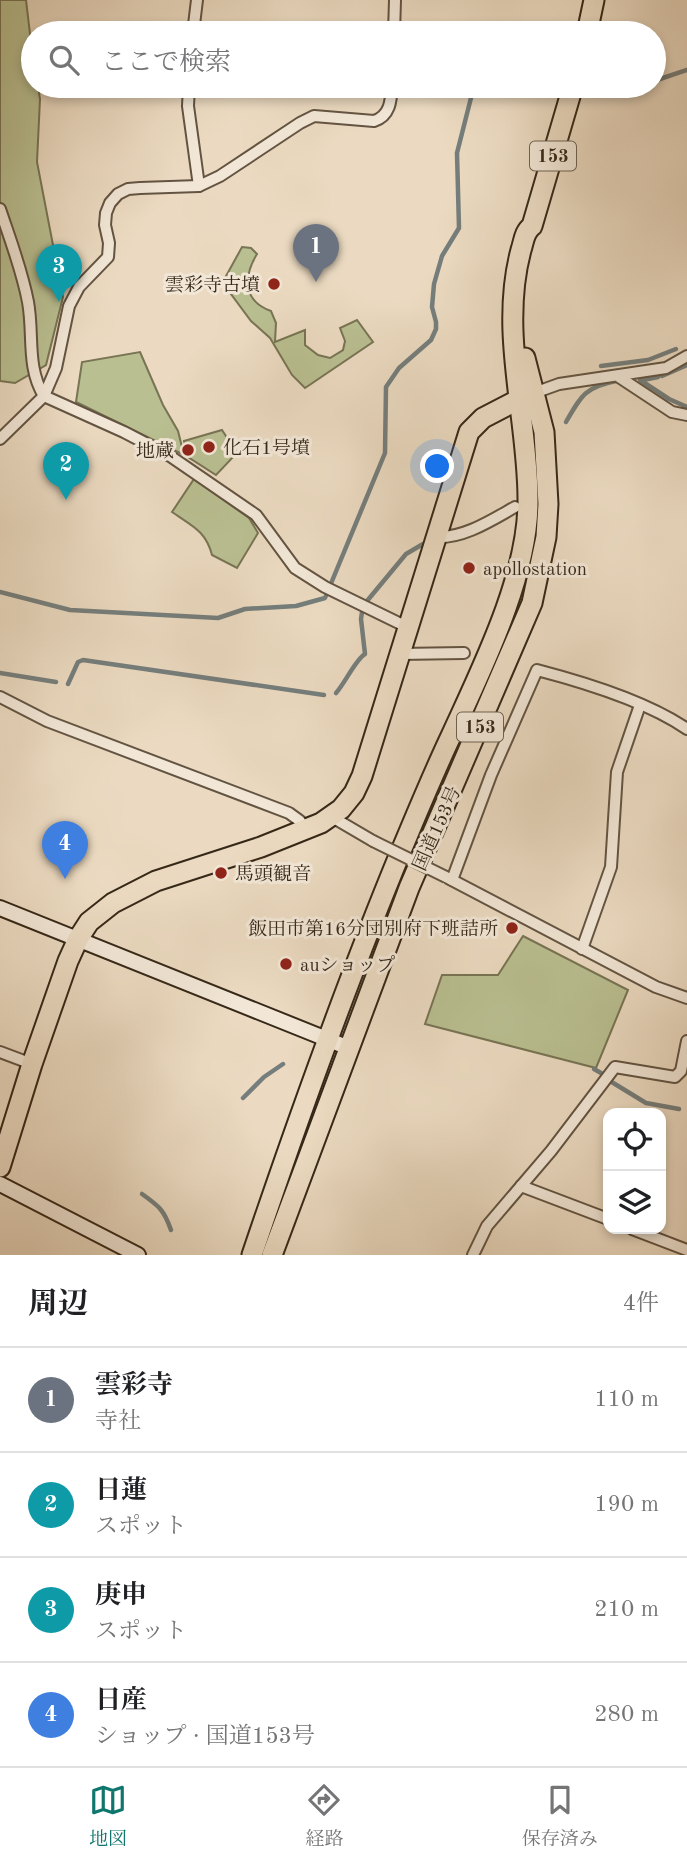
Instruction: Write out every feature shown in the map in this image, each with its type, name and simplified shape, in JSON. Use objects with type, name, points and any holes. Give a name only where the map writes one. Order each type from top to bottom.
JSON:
[{"type":"highway","points":[[590,21],[594,0]]},
{"type":"highway","name":"国道153号","points":[[251,1255],[326,1040],[426,791],[486,661],[511,590],[522,550],[528,509],[522,284],[534,231],[532,226],[569,98]]},
{"type":"highway","points":[[0,1167],[32,1064],[78,939],[95,917],[113,903],[156,881],[303,831],[332,817],[354,793],[362,776],[469,432],[483,418],[526,396]]},
{"type":"highway","name":"国道153号","points":[[272,1255],[409,888],[532,603],[546,537],[548,504],[544,432],[526,396]]},
{"type":"street","points":[[194,21],[197,0]]},
{"type":"street","points":[[394,21],[395,0]]},
{"type":"street","points":[[188,98],[200,186]]},
{"type":"street","points":[[0,439],[44,396],[56,368],[69,306],[79,287],[108,257],[109,243],[105,225],[110,203],[118,194],[128,189],[200,186],[314,116],[374,121],[382,119],[391,104],[391,98]]},
{"type":"street","points":[[0,209],[28,304],[30,355],[37,385],[44,396],[124,432],[186,466],[256,515],[295,568],[329,590],[407,627]]},
{"type":"street","points":[[526,396],[559,384],[666,368],[687,356]]},
{"type":"street","points":[[619,377],[672,412],[687,415]]},
{"type":"street","points":[[435,537],[448,538],[515,507]]},
{"type":"street","points":[[399,654],[464,653]]},
{"type":"street","points":[[449,878],[537,670],[586,683],[640,705],[687,729]]},
{"type":"street","points":[[0,698],[47,721],[289,813],[300,821],[303,831]]},
{"type":"street","points":[[582,949],[611,867],[617,772],[640,705]]},
{"type":"street","points":[[332,817],[656,988],[687,998]]},
{"type":"street","points":[[0,908],[349,1048]]},
{"type":"street","points":[[473,1255],[487,1226],[587,1106],[598,1087],[615,1067],[675,1077],[681,1071],[687,1041]]},
{"type":"street","points":[[0,1052],[32,1064]]},
{"type":"street","points":[[0,1184],[138,1255]]},
{"type":"street","points":[[521,1186],[603,1217]]},
{"type":"street","points":[[645,1234],[687,1250]]},
{"type":"green space","points":[[0,0],[26,0],[28,21],[21,21],[21,98],[40,98],[37,162],[63,297],[46,365],[15,383],[0,381]]},
{"type":"green space","points":[[242,247],[251,248],[257,254],[249,271],[248,287],[255,301],[271,311],[276,323],[275,342],[305,330],[305,345],[318,355],[330,358],[343,350],[345,341],[340,328],[357,320],[373,342],[305,388],[292,375],[270,338],[251,321],[228,290],[225,278]]},
{"type":"green space","points":[[140,352],[163,405],[178,431],[184,455],[76,402],[82,362]]},
{"type":"green space","name":"化石1号墳","points":[[222,430],[237,453],[216,475],[188,457],[184,441]]},
{"type":"green space","points":[[194,479],[249,518],[258,533],[237,568],[212,555],[202,535],[172,512]]},
{"type":"green space","points":[[523,936],[628,990],[596,1068],[425,1024],[442,975],[498,975]]},
{"type":"waterway","points":[[666,77],[687,70]]},
{"type":"waterway","points":[[0,592],[70,610],[218,618],[245,609],[296,606],[325,598],[385,453],[386,387],[399,368],[431,340],[436,329],[432,307],[434,284],[442,256],[459,228],[457,153],[471,98]]},
{"type":"waterway","points":[[601,366],[648,360],[676,349]]},
{"type":"waterway","points":[[662,376],[687,365]]},
{"type":"waterway","points":[[643,380],[658,377]]},
{"type":"waterway","points":[[640,380],[687,407]]},
{"type":"waterway","points":[[566,422],[585,394],[597,386],[616,381]]},
{"type":"waterway","points":[[367,601],[406,554],[423,544]]},
{"type":"waterway","points":[[336,693],[365,654],[362,612]]},
{"type":"waterway","points":[[68,684],[78,662],[83,660],[324,695]]},
{"type":"waterway","points":[[0,673],[56,682]]},
{"type":"waterway","points":[[243,1098],[264,1077],[283,1064]]},
{"type":"waterway","points":[[594,1069],[601,1073]]},
{"type":"waterway","points":[[610,1081],[646,1103],[679,1109]]},
{"type":"waterway","points":[[142,1194],[160,1209],[171,1230]]},
{"type":"place","name":"雲彩寺","points":[[316,282]]},
{"type":"place","name":"雲彩寺古墳","points":[[274,284]]},
{"type":"place","name":"庚申","points":[[59,302]]},
{"type":"place","name":"化石1号墳","points":[[209,447]]},
{"type":"place","name":"地蔵","points":[[188,450]]},
{"type":"place","name":"日蓮","points":[[66,500]]},
{"type":"place","name":"apollostation","points":[[469,568]]},
{"type":"place","name":"馬頭観音","points":[[221,873]]},
{"type":"place","name":"日産","points":[[65,879]]},
{"type":"place","name":"飯田市第16分団別府下班詰所","points":[[512,928]]},
{"type":"place","name":"auショップ","points":[[286,964]]}]
